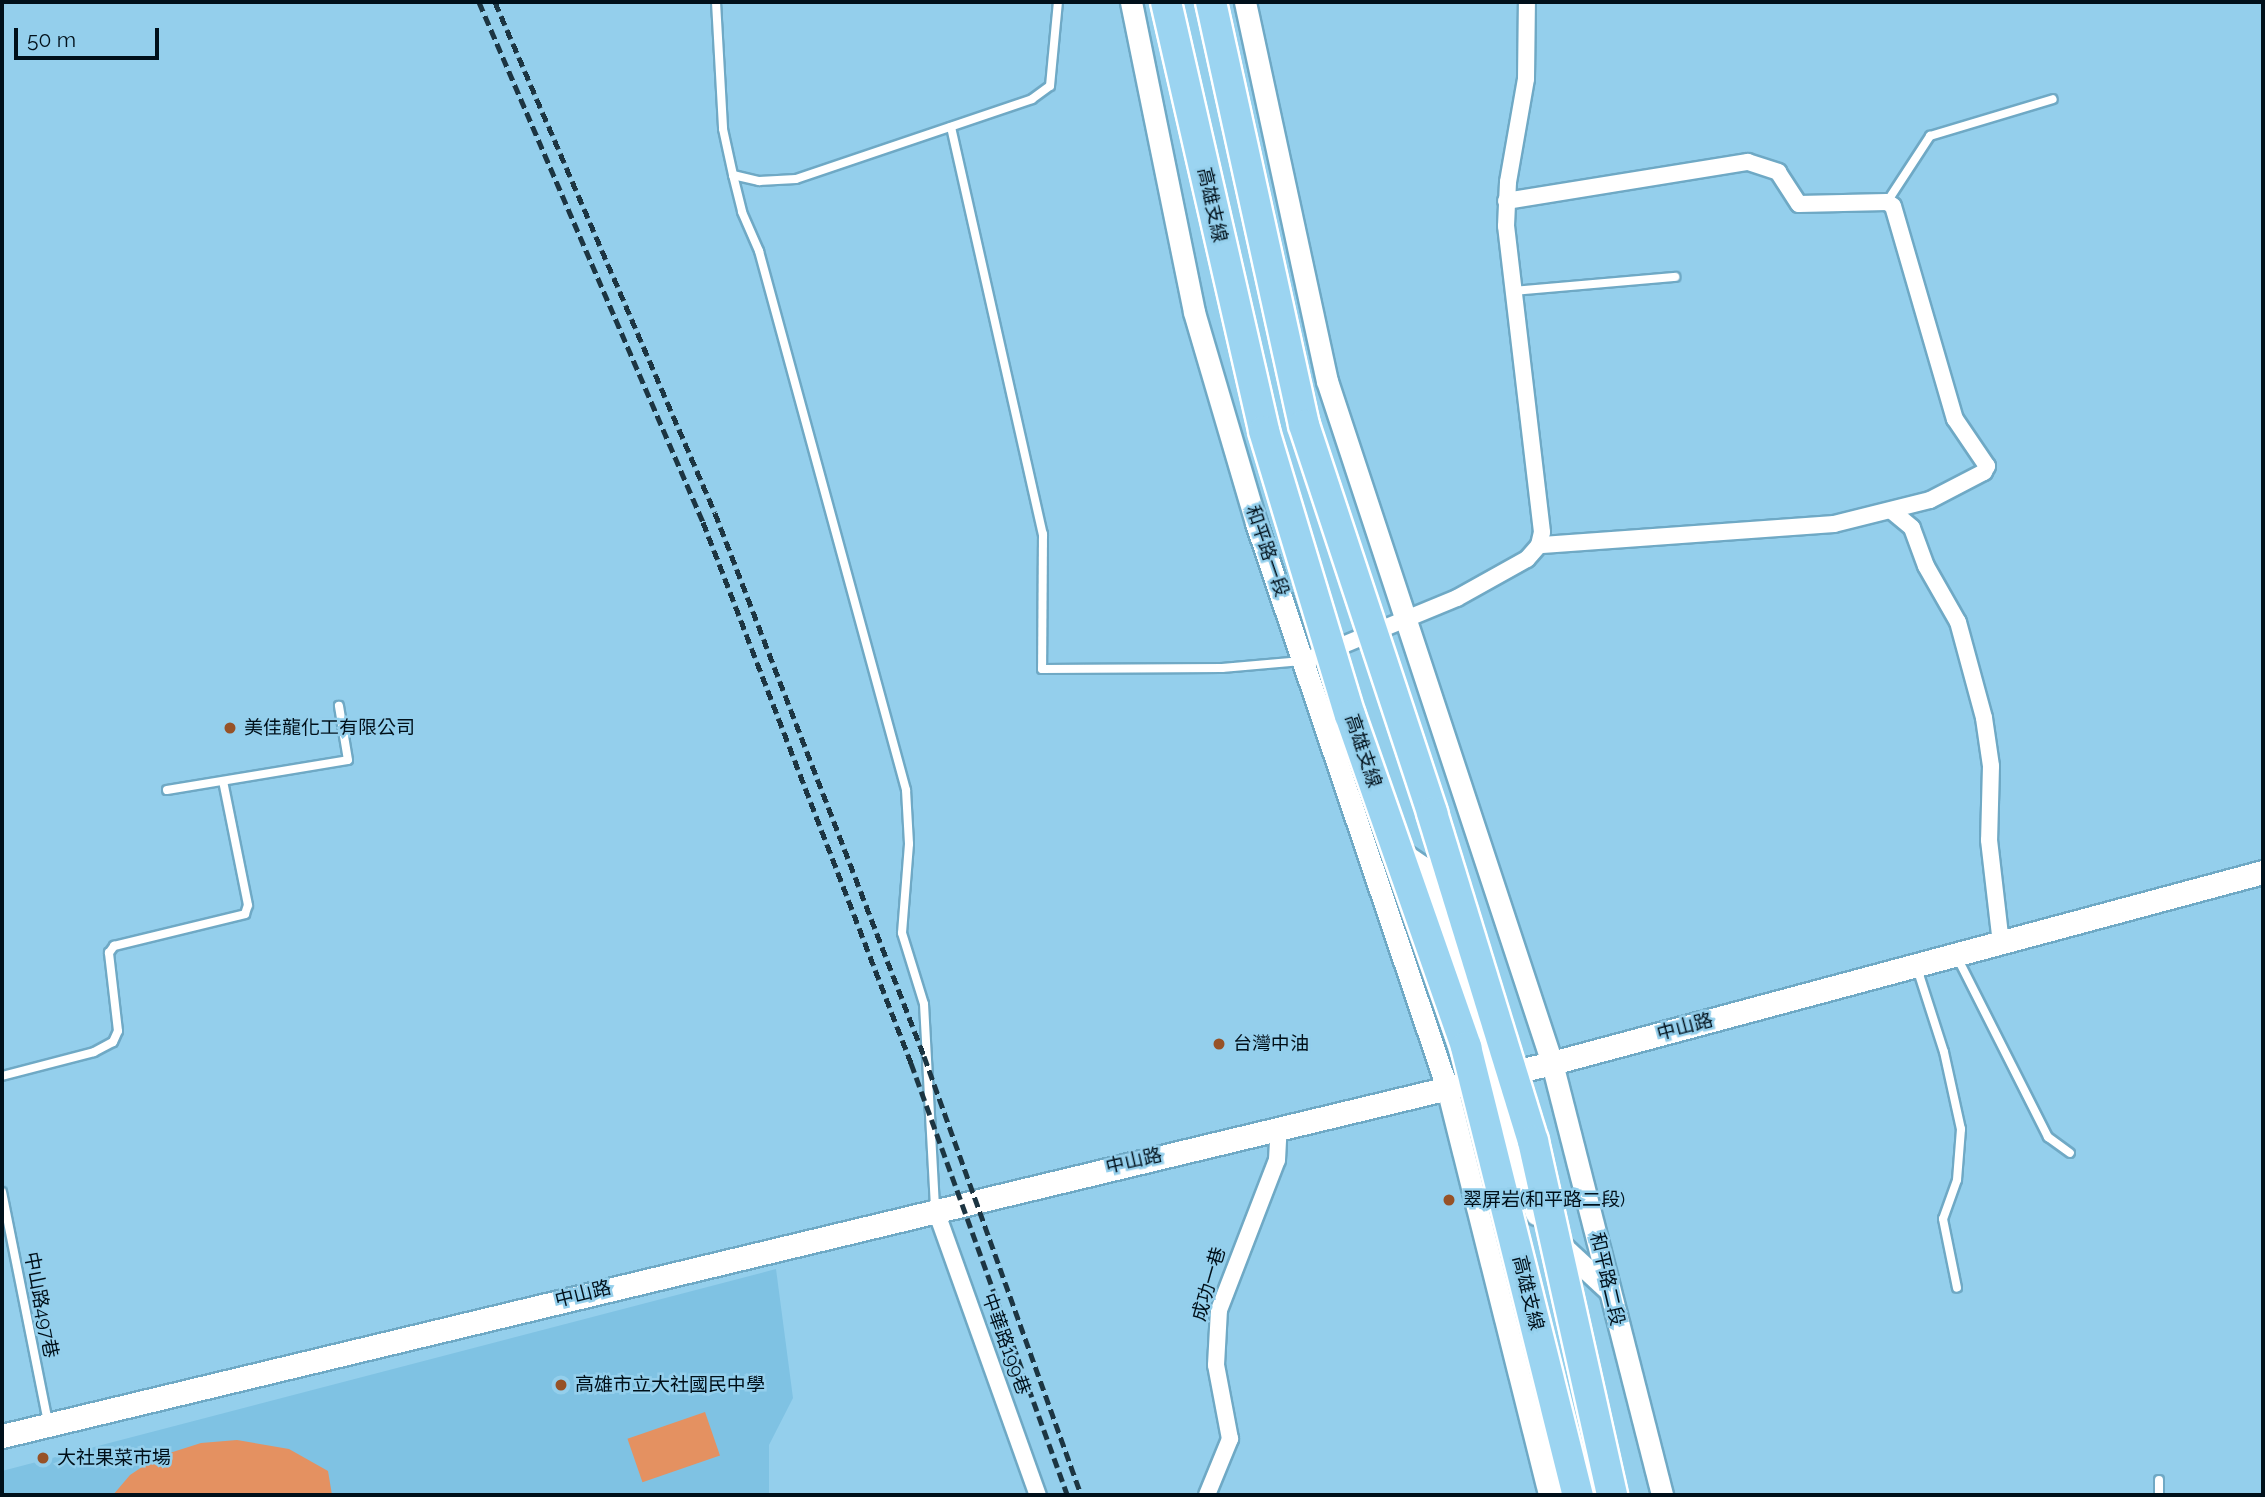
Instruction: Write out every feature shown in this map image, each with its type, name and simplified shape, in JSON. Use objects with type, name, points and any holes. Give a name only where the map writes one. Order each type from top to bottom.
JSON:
[{"type":"highway","name":"高雄支線","points":[[1166,2],[1264,431],[1350,715],[1466,1047],[1578,1495]]},
{"type":"highway","name":"高雄支線","points":[[1211,2],[1304,425],[1432,813],[1533,1141],[1612,1495]]},
{"type":"main road","name":"中山路","points":[[2,1436],[935,1208],[1552,1063],[2263,873]]},
{"type":"street","name":"和平路一段","points":[[1131,2],[1194,312],[1256,523],[1447,1088]]},
{"type":"street","points":[[1245,2],[1327,380],[1552,1063]]},
{"type":"street","points":[[1304,661],[1493,579],[1527,559],[1539,545],[1542,532],[1506,201],[1526,79],[1527,2]]},
{"type":"street","points":[[1506,201],[1748,162],[1778,172],[1798,204],[1887,202],[1893,206],[1955,419],[1987,466],[1984,472],[1930,500],[1834,524],[1539,545]]},
{"type":"street","points":[[1892,511],[1912,528],[1926,566],[1958,622],[1990,741],[1989,840],[2001,943]]},
{"type":"street","points":[[1356,821],[1427,870],[1495,1076],[1539,1225],[1609,1290]]},
{"type":"street","name":"和平路二段","points":[[1552,1063],[1662,1495]]},
{"type":"street","points":[[1447,1088],[1549,1495]]},
{"type":"street","name":"成功一巷","points":[[1207,1495],[1230,1439],[1216,1365],[1219,1310],[1277,1160],[1279,1127]]},
{"type":"street","name":"中華路199巷","points":[[935,1208],[1038,1495]]},
{"type":"lane","points":[[716,2],[723,129],[733,175],[742,212],[759,250],[906,790],[909,844],[902,933],[924,1004],[935,1208]]},
{"type":"lane","points":[[733,175],[759,181],[796,179],[1032,99],[1050,86],[1058,2]]},
{"type":"lane","points":[[1887,202],[1930,136],[2053,99]]},
{"type":"lane","points":[[951,127],[1044,534],[1042,669],[1222,668],[1304,661]]},
{"type":"lane","points":[[1514,291],[1675,277]]},
{"type":"lane","points":[[167,790],[348,760],[340,706]]},
{"type":"lane","points":[[2,1076],[94,1052],[113,1042],[118,1031],[109,953],[114,946],[245,914],[248,905],[223,781]]},
{"type":"lane","points":[[1956,955],[2048,1137],[2070,1153]]},
{"type":"lane","points":[[1916,965],[1944,1052],[1961,1129],[1957,1180],[1943,1219],[1943,1236],[1957,1288]]},
{"type":"lane","name":"中山路497巷","points":[[2,1192],[48,1425]]},
{"type":"lane","points":[[2159,1480],[2159,1495]]},
{"type":"shaded area","name":"高雄市立大社國民中學","points":[[776,1269],[793,1398],[769,1445],[769,1495],[2,1495],[2,1471]]},
{"type":"shaded area","points":[[705,1412],[720,1455],[642,1482],[627,1439]]},
{"type":"shaded area","points":[[237,1440],[289,1449],[328,1471],[332,1495],[113,1495],[130,1475],[157,1457],[201,1443]]},
{"type":"railway","points":[[479,2],[703,522],[911,1063],[1067,1495]]},
{"type":"railway","points":[[495,2],[715,513],[924,1056],[1081,1495]]},
{"type":"place","name":"美佳龍化工有限公司","points":[[230,728]]},
{"type":"place","name":"台灣中油","points":[[1219,1044]]},
{"type":"place","name":"翠屏岩(和平路二段)","points":[[1449,1200]]},
{"type":"place","name":"高雄市立大社國民中學","points":[[561,1385]]},
{"type":"place","name":"大社果菜市場","points":[[43,1458]]}]
